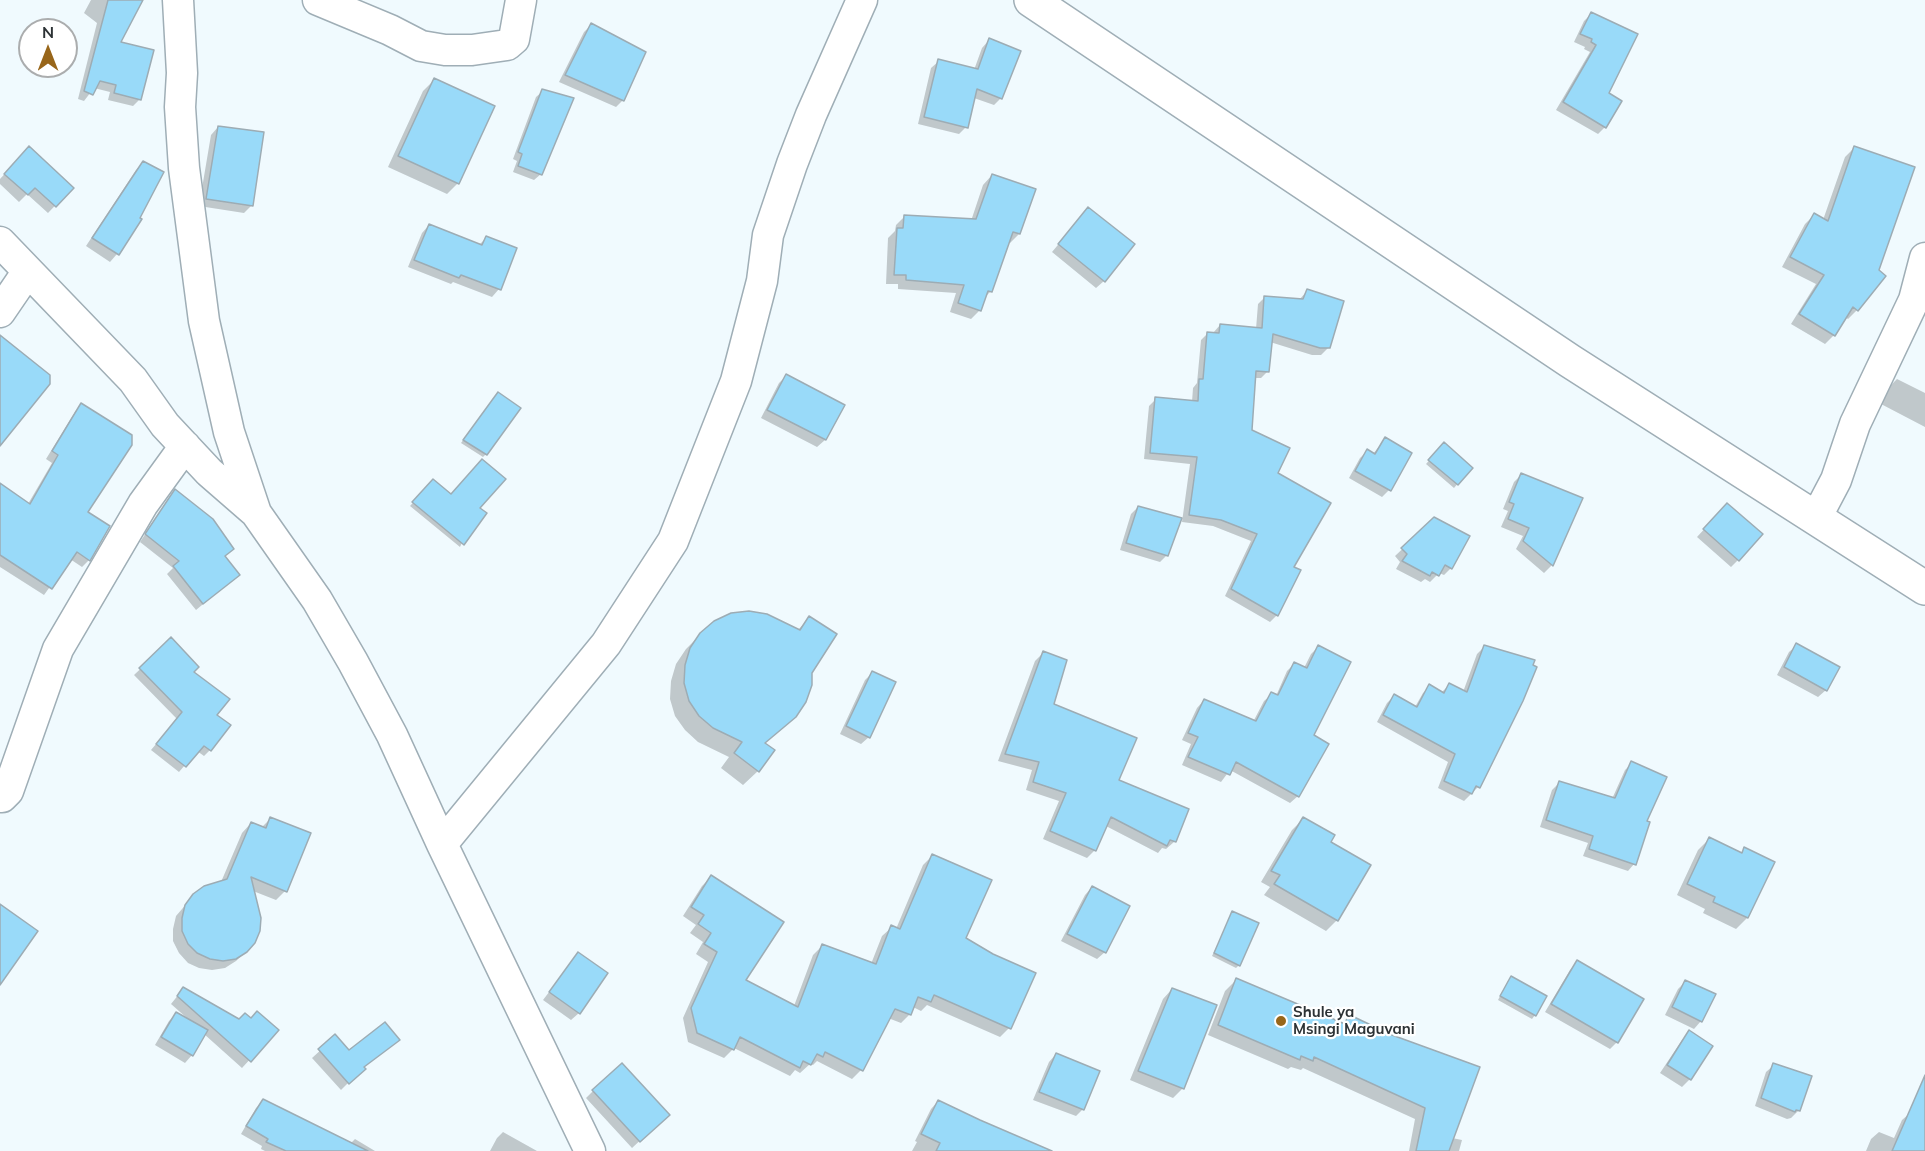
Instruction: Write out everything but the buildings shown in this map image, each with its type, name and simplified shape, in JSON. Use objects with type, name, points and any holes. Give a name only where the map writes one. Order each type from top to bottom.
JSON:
[{"type":"street","points":[[178,0],[182,73],[180,117],[190,226],[202,311],[229,432],[256,513]]},
{"type":"street","points":[[318,0],[390,30],[421,46],[445,50],[472,50],[507,45],[514,39],[521,0]]},
{"type":"street","points":[[442,844],[606,644],[673,541],[736,381],[762,281],[768,236],[792,164],[811,114],[862,0]]},
{"type":"street","points":[[1031,0],[1570,361],[1925,588]]},
{"type":"street","points":[[0,242],[133,380],[165,425],[209,472],[256,513],[317,600],[392,735],[590,1151]]},
{"type":"street","points":[[1816,518],[1836,480],[1855,424],[1914,300],[1925,258]]},
{"type":"street","points":[[0,312],[28,271]]},
{"type":"street","points":[[0,797],[8,791],[58,649],[143,504],[185,446]]},
{"type":"place","name":"Shule ya Msingi Maguvani","points":[[1281,1021]]}]
